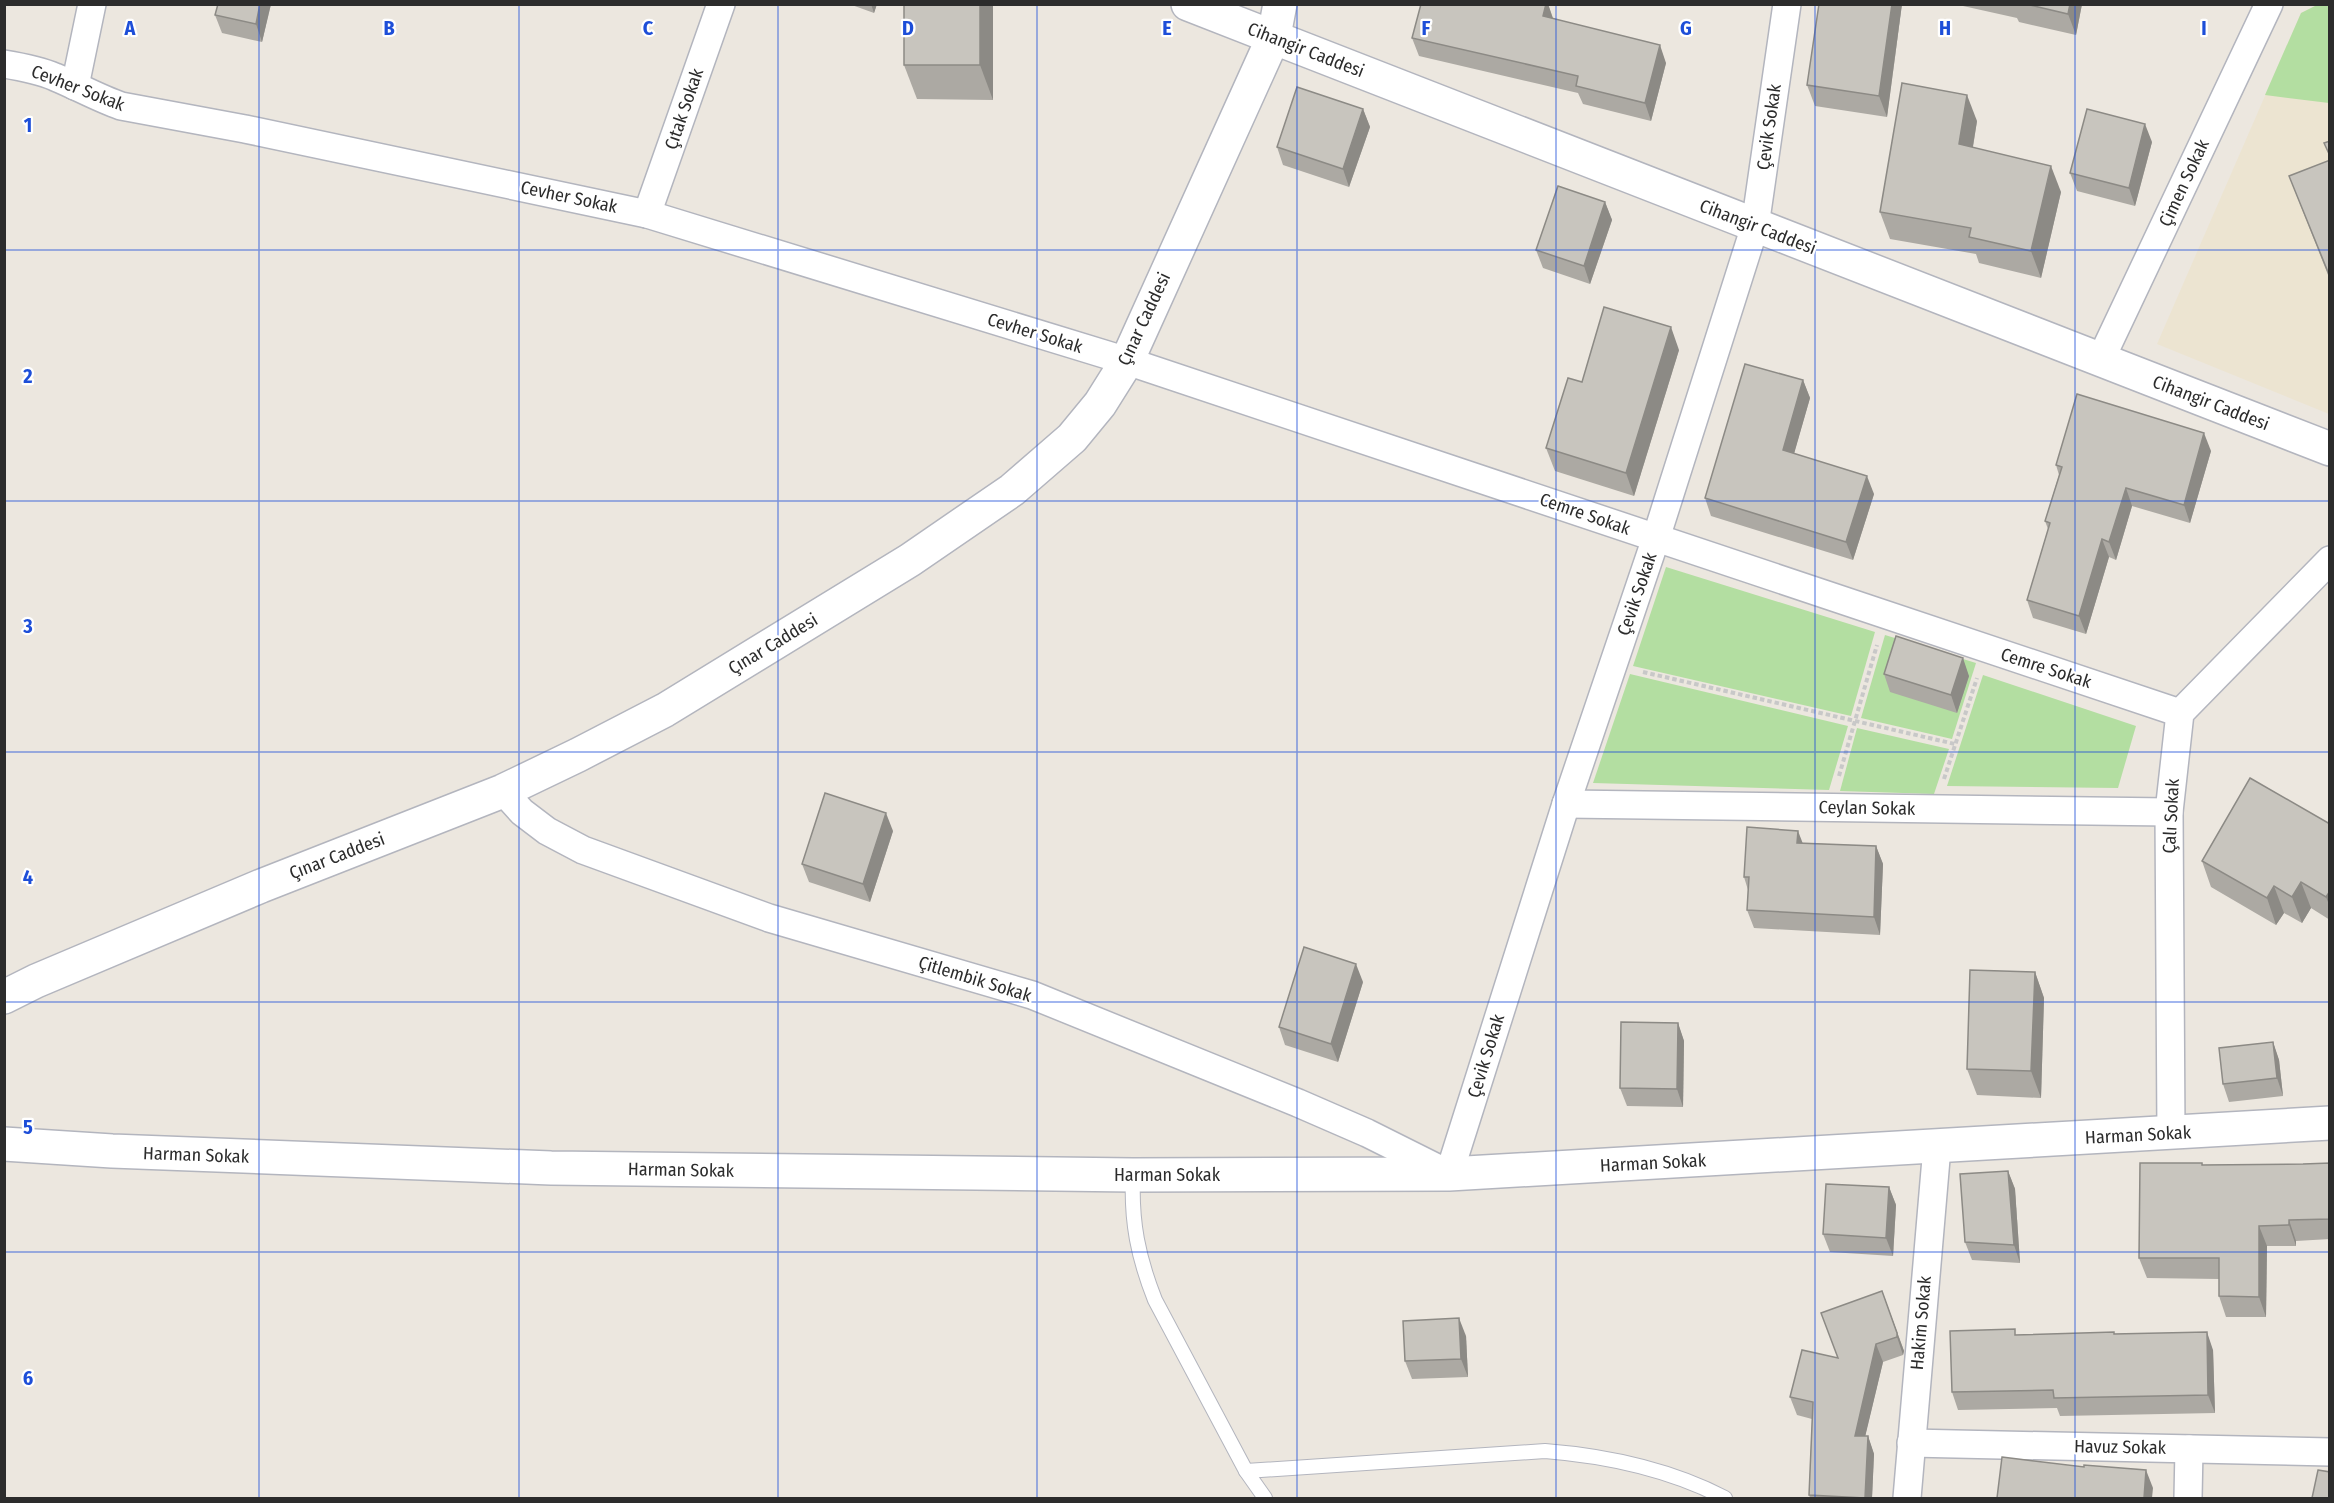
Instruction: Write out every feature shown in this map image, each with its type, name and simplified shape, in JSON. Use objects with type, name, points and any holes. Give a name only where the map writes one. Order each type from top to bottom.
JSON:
[{"type":"street","points":[[75,86],[93,4]]},
{"type":"street","name":"Çıtak Sokak","points":[[647,214],[722,4]]},
{"type":"street","name":"Cihangir Caddesi","points":[[1188,4],[2330,449]]},
{"type":"street","name":"Çınar Caddesi","points":[[4,997],[36,981],[261,886],[502,791],[578,755],[665,710],[910,560],[1012,490],[1072,438],[1100,404],[1126,361],[1274,36],[1280,4]]},
{"type":"street","name":"Çevik Sokak","points":[[1449,1174],[1566,804],[1656,538],[1755,226],[1788,4]]},
{"type":"street","name":"Çimen Sokak","points":[[2100,361],[2269,4]]},
{"type":"street","name":"Cevher Sokak","points":[[4,64],[32,69],[75,86],[102,100],[141,111],[245,129],[647,214],[1126,361]]},
{"type":"street","name":"Cemre Sokak","points":[[1126,361],[2180,713]]},
{"type":"street","points":[[2180,713],[2330,560]]},
{"type":"street","name":"Çalı Sokak","points":[[2171,1133],[2169,812],[2180,713]]},
{"type":"street","name":"Çitlembik Sokak","points":[[502,791],[522,812],[547,831],[583,850],[769,918],[1032,995],[1298,1103],[1367,1133],[1449,1174]]},
{"type":"street","name":"Ceylan Sokak","points":[[1566,804],[2169,812]]},
{"type":"street","name":"Harman Sokak","points":[[4,1144],[111,1151],[551,1168],[1132,1175],[1449,1174],[2330,1123]]},
{"type":"street","name":"Hakim Sokak","points":[[1907,1498],[1937,1147]]},
{"type":"street","name":"Havuz Sokak","points":[[1911,1443],[2330,1452]]},
{"type":"street","points":[[2188,1498],[2189,1449]]},
{"type":"lane","points":[[1132,1175],[1135,1237],[1143,1270],[1155,1300],[1246,1471],[1265,1498]]},
{"type":"lane","points":[[1246,1471],[1545,1451],[1579,1453],[1647,1467],[1725,1498]]},
{"type":"path","points":[[1837,783],[1878,641]]},
{"type":"path","points":[[1638,671],[1955,744]]},
{"type":"path","points":[[1941,786],[1979,672]]},
{"type":"shaded area","points":[[2317,5],[2329,5],[2329,414],[2157,344],[2301,13]]},
{"type":"green space","points":[[2317,5],[2329,5],[2329,103],[2265,95],[2301,13]]},
{"type":"green space","points":[[1666,567],[1875,632],[1851,716],[1633,666]]},
{"type":"green space","points":[[1885,635],[1976,663],[1952,739],[1861,718]]},
{"type":"green space","points":[[1630,674],[1848,726],[1829,790],[1593,783]]},
{"type":"green space","points":[[1983,675],[2136,726],[2118,788],[1947,786]]},
{"type":"green space","points":[[1857,728],[1949,749],[1934,794],[1840,791]]},
{"type":"building","points":[[218,4],[260,4],[256,24],[215,15]]},
{"type":"building","points":[[904,4],[980,4],[980,65],[904,65]]},
{"type":"building","points":[[1421,4],[1546,4],[1543,16],[1660,45],[1645,103],[1576,86],[1578,76],[1412,38]]},
{"type":"building","points":[[1819,4],[1892,4],[1879,96],[1807,85]]},
{"type":"building","points":[[2026,4],[2070,4],[2068,14]]},
{"type":"building","points":[[1902,83],[1967,95],[1959,144],[2051,166],[2031,251],[1969,237],[1971,228],[1880,212]]},
{"type":"building","points":[[1297,87],[1363,109],[1343,169],[1277,147]]},
{"type":"building","points":[[2087,109],[2145,124],[2129,188],[2070,173]]},
{"type":"building","points":[[2330,141],[2330,156],[2324,143]]},
{"type":"building","points":[[2330,160],[2330,277],[2289,176]]},
{"type":"building","points":[[1558,186],[1605,202],[1584,266],[1536,250]]},
{"type":"building","points":[[1604,307],[1671,327],[1626,473],[1546,448],[1568,378],[1582,382]]},
{"type":"building","points":[[1745,364],[1803,380],[1783,450],[1867,476],[1846,542],[1705,498]]},
{"type":"building","points":[[2077,394],[2204,433],[2184,505],[2126,488],[2109,542],[2102,539],[2079,616],[2027,600],[2050,523],[2045,521],[2062,467],[2056,465]]},
{"type":"building","points":[[1896,636],[1963,658],[1951,695],[1884,674]]},
{"type":"building","points":[[2250,778],[2330,824],[2330,891],[2326,897],[2301,882],[2292,897],[2274,886],[2267,898],[2202,861]]},
{"type":"building","points":[[825,793],[886,813],[863,884],[802,864]]},
{"type":"building","points":[[1747,827],[1798,831],[1797,843],[1876,846],[1874,917],[1747,910],[1749,877],[1744,877]]},
{"type":"building","points":[[1304,947],[1356,964],[1331,1044],[1279,1027]]},
{"type":"building","points":[[1970,970],[2035,972],[2031,1071],[1967,1069]]},
{"type":"building","points":[[1621,1022],[1678,1023],[1677,1089],[1620,1088]]},
{"type":"building","points":[[2273,1042],[2277,1078],[2223,1084],[2219,1048]]},
{"type":"building","points":[[2140,1163],[2202,1163],[2202,1165],[2330,1163],[2330,1219],[2289,1220],[2289,1225],[2259,1226],[2259,1297],[2219,1296],[2219,1258],[2139,1258]]},
{"type":"building","points":[[2008,1171],[2014,1245],[1965,1242],[1960,1174]]},
{"type":"building","points":[[1826,1184],[1889,1187],[1886,1238],[1823,1234]]},
{"type":"building","points":[[1882,1291],[1897,1337],[1876,1344],[1855,1436],[1868,1436],[1865,1498],[1809,1495],[1813,1402],[1790,1397],[1802,1350],[1838,1358],[1821,1313]]},
{"type":"building","points":[[1459,1318],[1461,1359],[1405,1361],[1403,1321]]},
{"type":"building","points":[[2015,1329],[2015,1335],[2207,1332],[2208,1395],[2054,1398],[2053,1390],[1952,1392],[1950,1331]]},
{"type":"building","points":[[2002,1457],[2084,1467],[2084,1465],[2146,1470],[2144,1498],[1997,1498]]},
{"type":"building","points":[[2318,1470],[2330,1472],[2330,1498],[2312,1498]]}]
